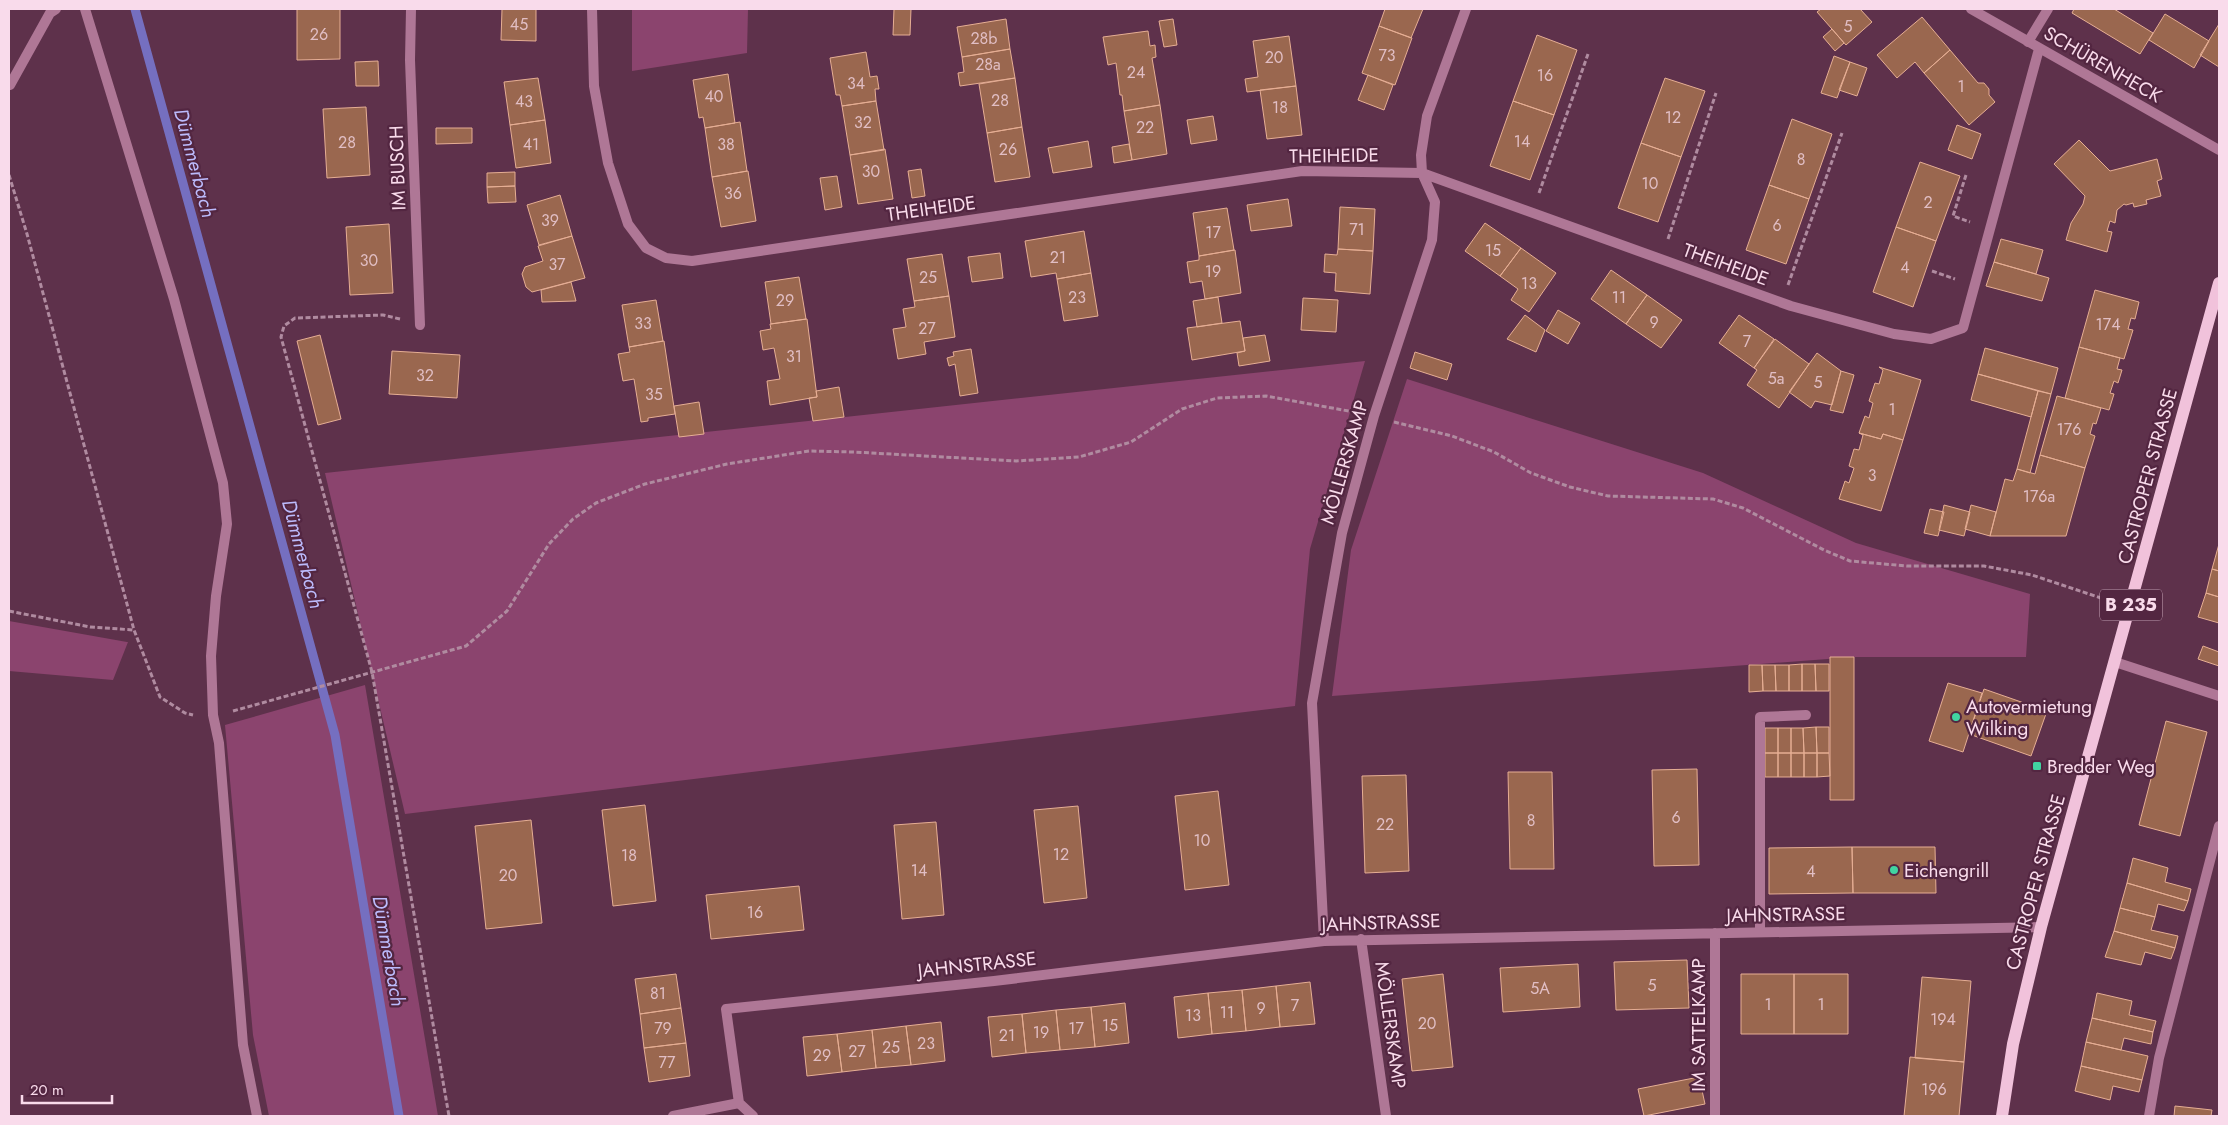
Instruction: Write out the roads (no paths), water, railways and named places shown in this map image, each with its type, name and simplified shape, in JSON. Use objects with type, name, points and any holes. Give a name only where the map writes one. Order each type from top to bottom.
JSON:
[{"type":"main road","name":"CASTROPER STRASSE","points":[[2002,1116],[2014,1044],[2041,927],[2219,283]]},
{"type":"street","points":[[10,84],[50,13],[56,9]]},
{"type":"street","points":[[85,9],[174,299],[223,483],[227,524],[216,596],[212,639],[213,715],[219,743],[243,1044],[257,1116]]},
{"type":"street","name":"IM BUSCH","points":[[411,9],[410,60],[420,325]]},
{"type":"street","name":"THEIHEIDE","points":[[592,9],[594,86],[608,163],[628,224],[646,248],[666,258],[692,261],[1302,171],[1422,173],[1782,302],[1894,334],[1931,339],[1963,328],[2038,49]]},
{"type":"street","name":"MÖLLERSKAMP","points":[[1324,941],[1312,704],[1342,533],[1374,416],[1432,240],[1435,202],[1422,173],[1421,155],[1427,116],[1466,9]]},
{"type":"street","name":"SCHÜRENHECK","points":[[1971,9],[2038,49],[2219,150]]},
{"type":"street","points":[[2028,42],[2048,9]]},
{"type":"street","points":[[2115,662],[2219,696]]},
{"type":"street","points":[[1760,932],[1760,717],[1806,715]]},
{"type":"street","points":[[2149,1116],[2159,1058],[2219,826]]},
{"type":"street","name":"JAHNSTRASSE","points":[[739,1103],[726,1009],[984,982],[1324,941],[2041,927]]},
{"type":"street","name":"IM SATTELKAMP","points":[[1715,933],[1715,1116]]},
{"type":"street","name":"MÖLLERSKAMP","points":[[1361,939],[1386,1116]]},
{"type":"street","points":[[673,1116],[739,1103],[753,1116]]},
{"type":"waterway","name":"Dümmerbach","points":[[135,9],[335,735],[399,1116]]},
{"type":"place","name":"Autovermietung Wilking","points":[[1956,717]]},
{"type":"place","name":"Bredder Weg","points":[[2037,766]]},
{"type":"place","name":"Eichengrill","points":[[1894,870]]}]
